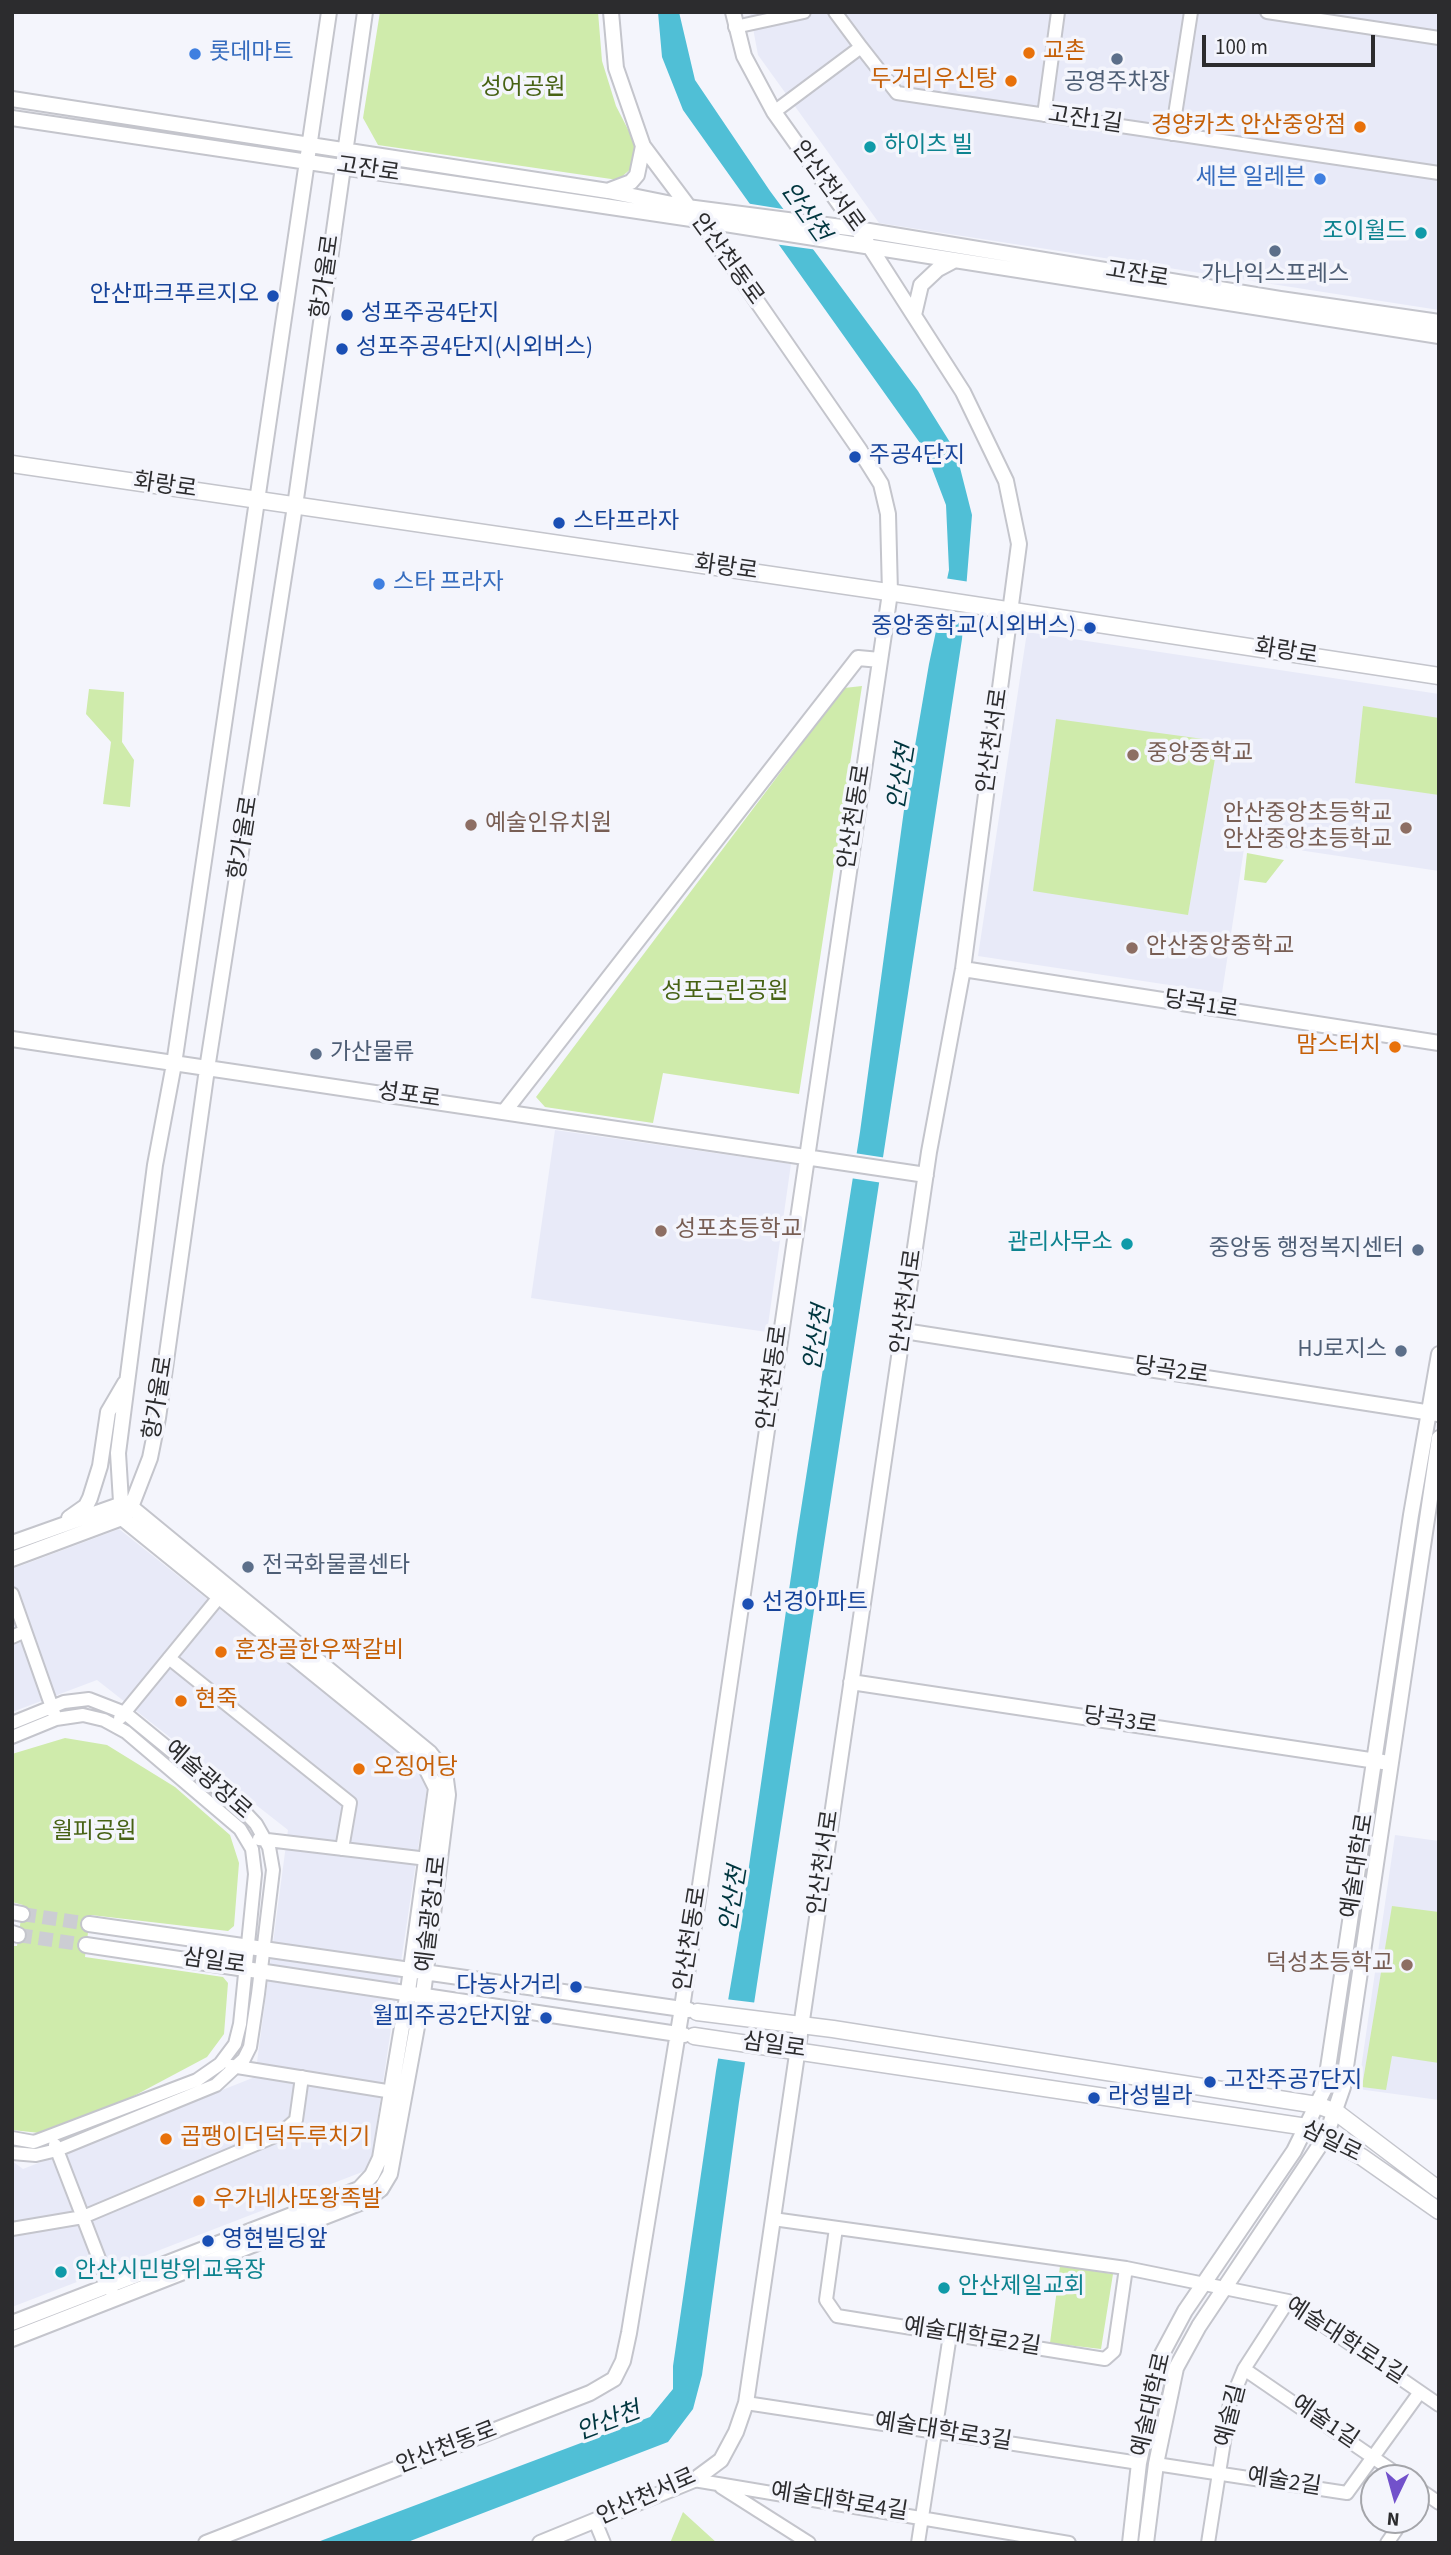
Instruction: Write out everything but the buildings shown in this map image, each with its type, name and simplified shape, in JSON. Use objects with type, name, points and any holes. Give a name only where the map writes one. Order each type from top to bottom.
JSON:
[{"type":"main road","name":"화랑로","points":[[12,464],[991,607],[1439,676]]},
{"type":"main road","name":"삼일로","points":[[690,2010],[801,2024],[1317,2105],[1336,2112],[1439,2190]]},
{"type":"main road","name":"삼일로","points":[[694,2036],[1307,2127],[1362,2157],[1439,2211]]},
{"type":"street","name":"항가울로","points":[[124,1510],[118,1453],[155,1165],[174,1064],[304,162],[329,12]]},
{"type":"street","name":"항가울로","points":[[124,1510],[150,1458],[158,1418],[207,1069],[295,506],[365,12]]},
{"type":"street","name":"안산천동로","points":[[206,2543],[590,2393],[614,2379],[623,2361],[629,2333],[676,2034],[690,2010],[806,1156],[890,593],[888,514],[881,484],[699,221],[643,146],[616,68],[611,12]]},
{"type":"street","points":[[734,20],[804,12]]},
{"type":"street","name":"고잔1길","points":[[835,12],[897,93],[1439,173]]},
{"type":"street","points":[[1044,115],[1058,12]]},
{"type":"street","points":[[1172,134],[1191,12]]},
{"type":"street","points":[[1267,12],[1439,38]]},
{"type":"street","name":"안산천서로","points":[[540,2543],[694,2480],[721,2460],[736,2432],[746,2403],[926,1175],[963,969],[1019,544],[1006,481],[963,392],[870,247],[774,112],[744,56],[734,20]]},
{"type":"street","points":[[774,112],[861,47]]},
{"type":"street","name":"고잔로","points":[[12,99],[608,191],[687,207],[857,229],[1280,299],[1439,321]]},
{"type":"street","name":"고잔로","points":[[12,118],[724,224],[1439,336]]},
{"type":"street","points":[[608,191],[631,182],[637,174],[643,146]]},
{"type":"street","points":[[914,315],[921,285],[937,269],[955,260]]},
{"type":"street","points":[[504,1112],[858,657],[880,660]]},
{"type":"street","name":"당곡1로","points":[[963,969],[1439,1043]]},
{"type":"street","name":"성포로","points":[[12,1039],[926,1175]]},
{"type":"street","name":"당곡2로","points":[[904,1331],[1434,1413]]},
{"type":"street","name":"예술대학로","points":[[1146,2543],[1156,2464],[1175,2368],[1326,2136],[1343,2087],[1410,1515],[1434,1413],[1439,1354]]},
{"type":"street","name":"항가울로","points":[[50,1530],[86,1506],[100,1466],[108,1412],[127,1378]]},
{"type":"street","name":"예술대학로","points":[[1130,2543],[1139,2463],[1162,2354],[1204,2282],[1294,2151],[1325,2088],[1439,1438]]},
{"type":"street","points":[[12,1544],[50,1530],[124,1510]]},
{"type":"street","points":[[12,1559],[124,1510]]},
{"type":"street","name":"예술광장1로","points":[[12,2339],[112,2292],[359,2189],[372,2175],[380,2158],[398,2092],[419,1969],[433,1860],[436,1788],[432,1774],[423,1762],[124,1510]]},
{"type":"street","points":[[114,1726],[222,1593]]},
{"type":"street","points":[[12,1594],[54,1713]]},
{"type":"street","points":[[12,1637],[25,1631]]},
{"type":"street","points":[[169,1658],[349,1803],[342,1849]]},
{"type":"street","name":"당곡3로","points":[[851,1682],[1382,1762]]},
{"type":"street","name":"예술광장로","points":[[12,1737],[54,1713],[89,1699],[125,1713],[241,1808],[256,1824],[269,1847],[273,1870],[250,2047],[236,2066],[216,2085],[57,2150],[36,2155],[12,2152]]},
{"type":"street","name":"예술광장로","points":[[12,1723],[54,1713],[83,1715],[114,1726],[147,1750],[240,1829],[252,1849],[255,1874],[247,1967],[235,2044],[220,2064],[197,2080],[34,2142],[12,2138]]},
{"type":"street","points":[[245,1837],[433,1860]]},
{"type":"street","name":"삼일로","points":[[89,1924],[419,1969],[690,2010]]},
{"type":"street","name":"삼일로","points":[[86,1945],[262,1969],[694,2036]]},
{"type":"street","points":[[220,2064],[398,2092]]},
{"type":"street","points":[[12,2229],[83,2217],[280,2134],[296,2120],[302,2077]]},
{"type":"street","points":[[51,2135],[112,2292]]},
{"type":"street","points":[[772,2219],[1126,2268],[1204,2282]]},
{"type":"street","name":"예술대학로2길","points":[[836,2228],[826,2300],[838,2316],[1105,2359],[1114,2351],[1126,2268]]},
{"type":"street","name":"예술대학로1길","points":[[1204,2282],[1288,2301],[1439,2405]]},
{"type":"street","name":"예술광장1로","points":[[12,2322],[112,2292]]},
{"type":"street","name":"예술길","points":[[1208,2543],[1230,2403],[1244,2369],[1288,2301]]},
{"type":"street","points":[[918,2543],[950,2335]]},
{"type":"street","name":"예술1길","points":[[1244,2369],[1384,2464]]},
{"type":"street","points":[[1374,2457],[1420,2392]]},
{"type":"street","name":"예술대학로3길","points":[[746,2403],[1139,2463]]},
{"type":"street","name":"예술2길","points":[[1219,2472],[1347,2493],[1374,2457]]},
{"type":"street","points":[[1156,2464],[1219,2472]]},
{"type":"street","points":[[694,2480],[716,2484]]},
{"type":"street","name":"예술대학로4길","points":[[716,2484],[922,2516],[1069,2543]]},
{"type":"street","name":"예술대학로4길","points":[[716,2484],[809,2543]]},
{"type":"street","points":[[595,2521],[604,2543]]},
{"type":"shaded area","points":[[750,12],[1439,12],[1439,310],[879,223],[758,55]]},
{"type":"shaded area","name":"중앙중학교","points":[[1027,632],[1439,694],[1439,871],[1245,842],[1222,993],[978,956]]},
{"type":"shaded area","name":"성포초등학교","points":[[555,1130],[791,1164],[767,1332],[531,1298]]},
{"type":"shaded area","points":[[119,1529],[429,1775],[370,2169],[12,2307],[12,2161],[23,2169],[255,2077],[288,1830],[97,1680],[12,1712],[12,1569]]},
{"type":"shaded area","name":"덕성초등학교","points":[[1395,1835],[1439,1841],[1439,2100],[1358,2089]]},
{"type":"green space","name":"성어공원","points":[[380,12],[598,12],[602,61],[616,106],[638,149],[633,167],[618,180],[378,145],[363,118]]},
{"type":"green space","name":"성포근린공원","points":[[862,686],[799,1094],[663,1073],[653,1123],[545,1107],[536,1097],[844,688]]},
{"type":"green space","points":[[89,689],[124,692],[122,742],[134,760],[130,807],[103,804],[111,742],[86,714]]},
{"type":"green space","points":[[1363,706],[1439,718],[1439,795],[1355,783]]},
{"type":"green space","points":[[1056,719],[1218,741],[1188,915],[1033,891]]},
{"type":"green space","points":[[1247,853],[1284,860],[1266,883],[1244,880]]},
{"type":"green space","name":"월피공원","points":[[65,1738],[107,1745],[175,1787],[230,1835],[239,1863],[234,1926],[228,1931],[91,1915],[85,1957],[223,1977],[228,1983],[224,2034],[207,2057],[130,2098],[40,2133],[12,2130],[12,1946],[17,1946],[23,1905],[12,1902],[12,1754]]},
{"type":"green space","name":"덕성초등학교","points":[[1392,1906],[1439,1912],[1439,2063],[1392,2056],[1386,2090],[1362,2087]]},
{"type":"green space","points":[[1060,2266],[1113,2274],[1101,2349],[1050,2343]]},
{"type":"green space","points":[[683,2512],[717,2543],[670,2543]]},
{"type":"water","points":[[658,12],[679,12],[695,80],[770,191],[918,391],[956,452],[972,515],[962,639],[739,2102],[702,2375],[693,2409],[668,2442],[405,2543],[315,2543],[650,2417],[673,2389],[673,2366],[716,2071],[738,1942],[797,1535],[860,1132],[904,810],[929,664],[949,570],[946,505],[925,450],[683,110],[662,57]]},
{"type":"pier","points":[[745,203],[789,210],[818,250],[774,244]]},
{"type":"pier","points":[[944,578],[970,582],[966,624],[935,619]]},
{"type":"pier","points":[[854,1153],[887,1158],[883,1183],[850,1178]]},
{"type":"pier","points":[[725,1999],[758,2003],[749,2063],[715,2058]]},
{"type":"tunnel","points":[[22,1914],[89,1924]]},
{"type":"tunnel","points":[[18,1935],[86,1945]]},
{"type":"place","name":"교촌","points":[[1029,53]]},
{"type":"place","name":"롯데마트","points":[[195,54]]},
{"type":"place","name":"공영주차장","points":[[1117,59]]},
{"type":"place","name":"두거리우신탕","points":[[1011,81]]},
{"type":"place","name":"경양카츠 안산중앙점","points":[[1360,127]]},
{"type":"place","name":"하이츠 빌","points":[[870,147]]},
{"type":"place","name":"세븐 일레븐","points":[[1320,179]]},
{"type":"place","name":"조이월드","points":[[1421,233]]},
{"type":"place","name":"가나익스프레스","points":[[1275,251]]},
{"type":"place","name":"안산파크푸르지오","points":[[273,296]]},
{"type":"place","name":"성포주공4단지","points":[[347,315]]},
{"type":"place","name":"성포주공4단지(시외버스)","points":[[342,349]]},
{"type":"place","name":"주공4단지","points":[[855,457]]},
{"type":"place","name":"스타프라자","points":[[559,523]]},
{"type":"place","name":"스타 프라자","points":[[379,584]]},
{"type":"place","name":"중앙중학교(시외버스)","points":[[1090,628]]},
{"type":"place","name":"중앙중학교","points":[[1133,755]]},
{"type":"place","name":"예술인유치원","points":[[471,825]]},
{"type":"place","name":"안산중앙초등학교 안산중앙초등학교","points":[[1406,828]]},
{"type":"place","name":"안산중앙중학교","points":[[1132,948]]},
{"type":"place","name":"맘스터치","points":[[1395,1047]]},
{"type":"place","name":"가산물류","points":[[316,1054]]},
{"type":"place","name":"성포초등학교","points":[[661,1231]]},
{"type":"place","name":"관리사무소","points":[[1127,1244]]},
{"type":"place","name":"중앙동 행정복지센터","points":[[1418,1250]]},
{"type":"place","name":"HJ로지스","points":[[1401,1351]]},
{"type":"place","name":"전국화물콜센타","points":[[248,1567]]},
{"type":"place","name":"선경아파트","points":[[748,1604]]},
{"type":"place","name":"훈장골한우짝갈비","points":[[221,1652]]},
{"type":"place","name":"현죽","points":[[181,1701]]},
{"type":"place","name":"오징어당","points":[[359,1769]]},
{"type":"place","name":"덕성초등학교","points":[[1407,1965]]},
{"type":"place","name":"다농사거리","points":[[576,1987]]},
{"type":"place","name":"월피주공2단지앞","points":[[546,2018]]},
{"type":"place","name":"고잔주공7단지","points":[[1210,2082]]},
{"type":"place","name":"라성빌라","points":[[1094,2098]]},
{"type":"place","name":"곱팽이더덕두루치기","points":[[166,2139]]},
{"type":"place","name":"우가네사또왕족발","points":[[199,2201]]},
{"type":"place","name":"영현빌딩앞","points":[[208,2241]]},
{"type":"place","name":"안산시민방위교육장","points":[[61,2272]]},
{"type":"place","name":"안산제일교회","points":[[944,2288]]},
{"type":"water label","name":"안산천","points":[[804,213]]},
{"type":"water label","name":"안산천","points":[[903,777]]},
{"type":"water label","name":"안산천","points":[[819,1338]]},
{"type":"water label","name":"안산천","points":[[735,1899]]},
{"type":"water label","name":"안산천","points":[[609,2423]]}]
